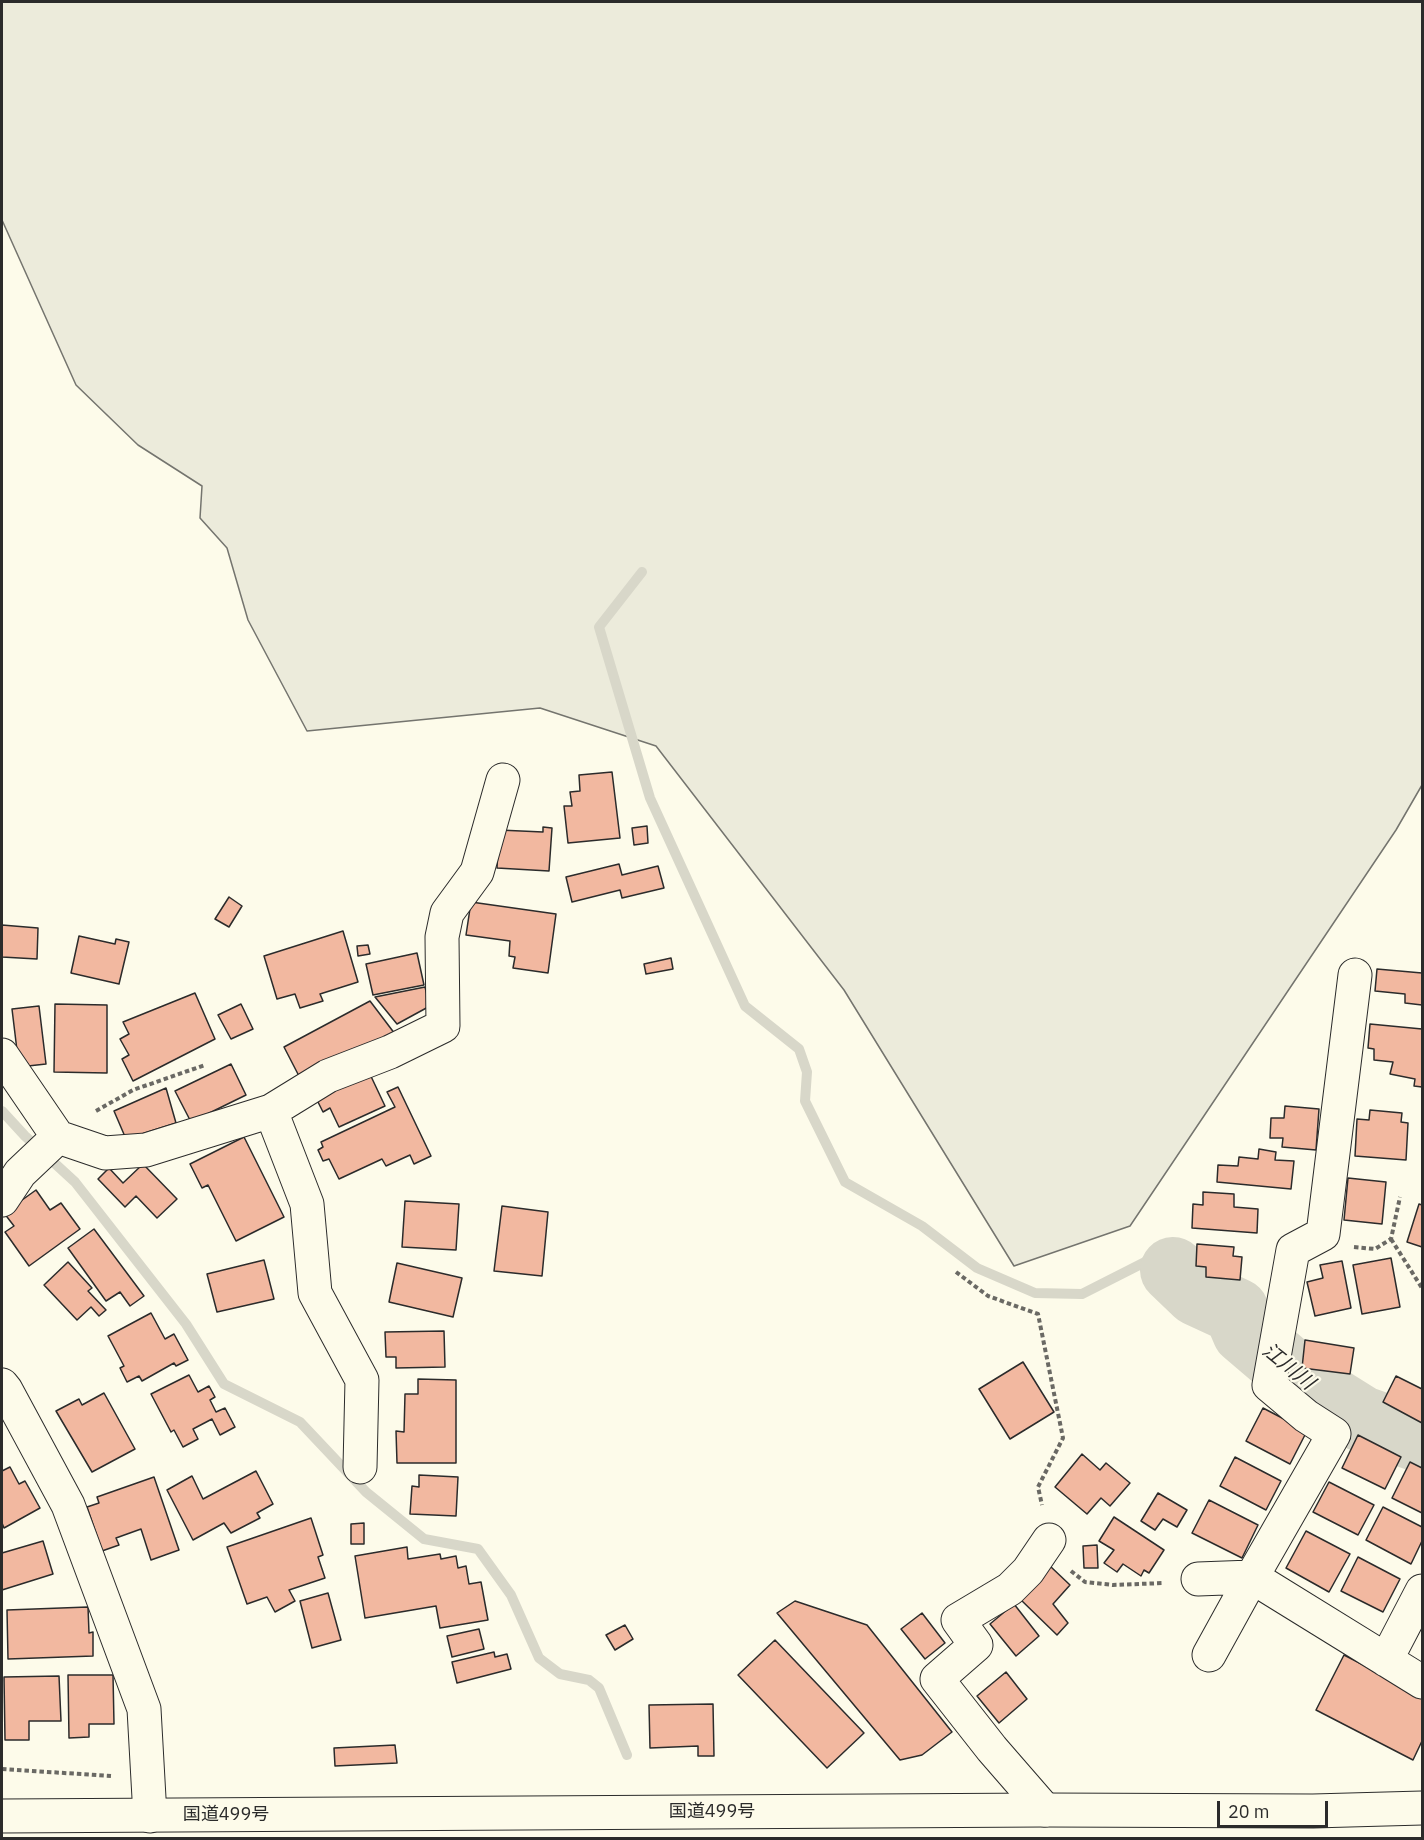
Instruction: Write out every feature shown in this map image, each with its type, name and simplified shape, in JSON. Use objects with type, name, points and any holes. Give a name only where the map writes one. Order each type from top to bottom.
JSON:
[{"type":"main road","points":[[2,1200],[20,1173],[47,1147],[105,1153],[146,1150],[271,1111],[328,1076],[390,1052],[443,1026],[442,937],[447,913],[477,872],[503,780]]},
{"type":"main road","points":[[1209,1655],[1334,1434],[1306,1416],[1269,1385],[1293,1250],[1323,1234],[1355,975]]},
{"type":"main road","points":[[2,1055],[47,1147]]},
{"type":"main road","points":[[271,1111],[306,1204],[315,1293],[362,1380],[360,1467]]},
{"type":"main road","points":[[2,1385],[68,1505],[144,1708],[150,1816]]},
{"type":"main road","points":[[1045,1810],[992,1749],[937,1679],[976,1645],[958,1620],[1010,1589],[1028,1571],[1049,1540]]},
{"type":"main road","points":[[1198,1580],[1252,1577],[1422,1682]]},
{"type":"main road","points":[[1386,1660],[1422,1591]]},
{"type":"main road","name":"国道499号","points":[[2,1816],[1045,1810],[1313,1811],[1422,1808]]},
{"type":"path","points":[[47,1147],[109,1102],[133,1090],[206,1065]]},
{"type":"path","points":[[1400,1197],[1391,1239],[1422,1288]]},
{"type":"path","points":[[1323,1234],[1341,1246],[1375,1249],[1391,1239]]},
{"type":"path","points":[[956,1272],[988,1296],[1038,1314],[1063,1438],[1038,1487],[1049,1540],[1071,1572],[1085,1582],[1113,1586],[1198,1580]]},
{"type":"shaded area","points":[[2,2],[1422,2],[1422,785],[1396,830],[1130,1226],[1014,1266],[844,990],[656,746],[540,708],[307,731],[248,620],[227,548],[200,518],[202,486],[138,445],[76,385],[2,220]]},
{"type":"building","points":[[612,772],[620,838],[568,843],[564,806],[572,806],[570,792],[580,791],[579,775]]},
{"type":"building","points":[[647,826],[648,843],[634,845],[632,828]]},
{"type":"building","points":[[543,827],[552,828],[549,871],[497,868],[499,830],[543,832]]},
{"type":"building","points":[[619,864],[622,875],[658,866],[664,888],[622,898],[620,890],[572,902],[566,877]]},
{"type":"building","points":[[229,897],[242,906],[229,927],[215,919]]},
{"type":"building","points":[[471,902],[556,914],[548,973],[513,968],[515,957],[509,956],[510,941],[466,935]]},
{"type":"building","points":[[2,925],[38,928],[37,959],[2,957]]},
{"type":"building","points":[[343,931],[358,982],[320,994],[323,1001],[300,1008],[295,994],[277,999],[264,956]]},
{"type":"building","points":[[79,936],[115,944],[116,939],[129,942],[119,984],[71,973]]},
{"type":"building","points":[[368,945],[370,954],[358,956],[357,946]]},
{"type":"building","points":[[417,953],[424,985],[373,995],[366,964]]},
{"type":"building","points":[[671,958],[673,969],[646,974],[644,964]]},
{"type":"building","points":[[1377,969],[1422,973],[1422,1005],[1405,1003],[1405,994],[1375,991]]},
{"type":"building","points":[[425,987],[430,1006],[397,1024],[375,997]]},
{"type":"building","points":[[195,993],[215,1039],[133,1081],[122,1059],[129,1055],[120,1039],[129,1034],[123,1022]]},
{"type":"building","points":[[370,1001],[395,1034],[300,1078],[284,1047]]},
{"type":"building","points":[[55,1004],[107,1005],[107,1073],[54,1072]]},
{"type":"building","points":[[241,1004],[253,1029],[231,1039],[218,1015]]},
{"type":"building","points":[[39,1006],[46,1064],[19,1067],[12,1009]]},
{"type":"building","points":[[1370,1024],[1422,1029],[1422,1087],[1414,1086],[1415,1079],[1390,1074],[1393,1062],[1374,1060],[1374,1049],[1368,1048]]},
{"type":"building","points":[[231,1064],[246,1095],[191,1122],[175,1091]]},
{"type":"building","points":[[368,1070],[385,1106],[339,1127],[330,1108],[323,1112],[315,1096]]},
{"type":"building","points":[[398,1087],[431,1156],[414,1164],[410,1155],[386,1166],[382,1159],[339,1179],[329,1159],[323,1161],[318,1150],[323,1147],[321,1142],[395,1107],[387,1092]]},
{"type":"building","points":[[166,1088],[176,1123],[126,1139],[114,1111]]},
{"type":"building","points":[[1285,1106],[1319,1109],[1316,1150],[1282,1147],[1283,1138],[1270,1138],[1271,1118],[1284,1118]]},
{"type":"building","points":[[1370,1110],[1402,1113],[1401,1122],[1408,1123],[1406,1160],[1355,1156],[1357,1119],[1369,1120]]},
{"type":"building","points":[[244,1137],[284,1217],[236,1241],[208,1185],[202,1188],[190,1164]]},
{"type":"building","points":[[1259,1149],[1276,1152],[1275,1160],[1294,1161],[1291,1189],[1217,1182],[1218,1165],[1238,1166],[1239,1157],[1258,1159]]},
{"type":"building","points":[[143,1164],[177,1199],[157,1218],[136,1196],[125,1207],[98,1179],[109,1168],[123,1183]]},
{"type":"building","points":[[1348,1178],[1386,1182],[1382,1224],[1344,1220]]},
{"type":"building","points":[[36,1190],[50,1210],[61,1203],[80,1229],[29,1266],[5,1232],[14,1226],[4,1213]]},
{"type":"building","points":[[1203,1192],[1234,1194],[1234,1207],[1258,1209],[1257,1233],[1192,1228],[1193,1204],[1203,1205]]},
{"type":"building","points":[[405,1201],[459,1204],[456,1250],[402,1247]]},
{"type":"building","points":[[1419,1204],[1422,1205],[1422,1247],[1407,1242]]},
{"type":"building","points":[[502,1206],[548,1212],[542,1276],[494,1271]]},
{"type":"building","points":[[94,1229],[144,1296],[130,1306],[120,1292],[106,1301],[68,1248]]},
{"type":"building","points":[[1197,1244],[1234,1247],[1233,1256],[1242,1257],[1240,1280],[1206,1277],[1206,1267],[1196,1266]]},
{"type":"building","points":[[1391,1258],[1400,1307],[1362,1314],[1353,1265]]},
{"type":"building","points":[[264,1260],[274,1299],[217,1312],[207,1274]]},
{"type":"building","points":[[1342,1261],[1351,1308],[1315,1316],[1307,1282],[1323,1278],[1320,1265]]},
{"type":"building","points":[[68,1262],[92,1288],[88,1291],[106,1310],[99,1316],[91,1307],[77,1320],[44,1285]]},
{"type":"building","points":[[397,1263],[462,1278],[453,1317],[389,1302]]},
{"type":"building","points":[[151,1313],[165,1339],[174,1334],[188,1360],[176,1366],[174,1363],[142,1381],[139,1376],[127,1382],[120,1368],[124,1366],[108,1336]]},
{"type":"building","points":[[444,1331],[445,1367],[396,1368],[396,1357],[386,1357],[385,1332]]},
{"type":"building","points":[[1305,1340],[1354,1348],[1350,1374],[1302,1368]]},
{"type":"building","points":[[1023,1362],[1054,1412],[1010,1439],[979,1389]]},
{"type":"building","points":[[189,1375],[198,1392],[209,1386],[215,1397],[210,1400],[216,1412],[225,1408],[235,1427],[220,1435],[212,1419],[193,1429],[198,1439],[183,1447],[174,1430],[171,1432],[151,1394]]},
{"type":"building","points":[[1396,1376],[1422,1389],[1422,1423],[1383,1402]]},
{"type":"building","points":[[418,1379],[456,1380],[456,1463],[397,1463],[396,1431],[404,1432],[405,1394],[418,1394]]},
{"type":"building","points":[[104,1393],[135,1449],[92,1472],[56,1411],[79,1399],[82,1405]]},
{"type":"building","points":[[1263,1408],[1307,1431],[1290,1464],[1246,1441]]},
{"type":"building","points":[[1358,1435],[1401,1457],[1385,1489],[1342,1468]]},
{"type":"building","points":[[1082,1454],[1100,1470],[1106,1463],[1130,1483],[1110,1506],[1101,1498],[1087,1514],[1055,1487]]},
{"type":"building","points":[[1235,1457],[1281,1481],[1266,1510],[1220,1486]]},
{"type":"building","points":[[1410,1462],[1422,1468],[1422,1513],[1392,1498]]},
{"type":"building","points":[[10,1467],[19,1484],[25,1481],[40,1508],[4,1528],[2,1523],[2,1471]]},
{"type":"building","points":[[256,1471],[273,1504],[257,1513],[260,1518],[231,1533],[224,1523],[193,1540],[167,1490],[192,1476],[203,1499]]},
{"type":"building","points":[[419,1475],[458,1477],[456,1516],[410,1514],[412,1486],[419,1487]]},
{"type":"building","points":[[154,1477],[179,1550],[151,1560],[141,1529],[116,1538],[119,1545],[102,1551],[87,1507],[99,1503],[97,1497]]},
{"type":"building","points":[[1329,1482],[1374,1505],[1358,1535],[1313,1512]]},
{"type":"building","points":[[1158,1493],[1187,1510],[1177,1527],[1163,1519],[1155,1530],[1141,1521]]},
{"type":"building","points":[[1209,1500],[1258,1525],[1242,1558],[1192,1533]]},
{"type":"building","points":[[1383,1507],[1422,1527],[1422,1541],[1411,1564],[1366,1540]]},
{"type":"building","points":[[1114,1517],[1164,1550],[1149,1573],[1144,1570],[1141,1576],[1123,1564],[1117,1572],[1104,1563],[1114,1550],[1099,1541]]},
{"type":"building","points":[[311,1518],[323,1555],[318,1557],[325,1578],[289,1590],[295,1601],[275,1612],[267,1597],[247,1604],[227,1547]]},
{"type":"building","points":[[364,1523],[364,1544],[351,1544],[351,1524]]},
{"type":"building","points":[[1306,1531],[1350,1554],[1329,1592],[1286,1568]]},
{"type":"building","points":[[43,1541],[53,1574],[2,1590],[2,1553]]},
{"type":"building","points":[[1097,1545],[1098,1568],[1084,1568],[1083,1546]]},
{"type":"building","points":[[407,1547],[408,1559],[440,1554],[441,1559],[456,1556],[458,1568],[466,1566],[469,1584],[481,1582],[488,1620],[440,1628],[436,1606],[365,1618],[355,1556]]},
{"type":"building","points":[[1358,1557],[1400,1579],[1383,1612],[1341,1591]]},
{"type":"building","points":[[1050,1566],[1070,1585],[1053,1604],[1068,1623],[1057,1635],[1020,1599]]},
{"type":"building","points":[[328,1593],[341,1640],[312,1648],[300,1601]]},
{"type":"building","points":[[795,1601],[867,1625],[952,1732],[922,1755],[900,1760],[777,1613]]},
{"type":"building","points":[[1014,1604],[1039,1636],[1016,1656],[990,1624]]},
{"type":"building","points":[[88,1607],[89,1633],[93,1632],[93,1656],[8,1659],[7,1610]]},
{"type":"building","points":[[922,1613],[945,1643],[925,1659],[901,1629]]},
{"type":"building","points":[[625,1625],[633,1639],[615,1650],[606,1635]]},
{"type":"building","points":[[479,1629],[484,1649],[452,1657],[447,1636]]},
{"type":"building","points":[[775,1640],[864,1733],[827,1768],[738,1675]]},
{"type":"building","points":[[494,1652],[495,1657],[507,1654],[511,1669],[457,1683],[452,1662]]},
{"type":"building","points":[[1344,1655],[1422,1695],[1422,1741],[1413,1760],[1316,1710]]},
{"type":"building","points":[[1006,1672],[1027,1699],[999,1723],[977,1696]]},
{"type":"building","points":[[68,1675],[113,1675],[114,1724],[89,1724],[89,1737],[69,1738]]},
{"type":"building","points":[[59,1676],[61,1721],[29,1721],[29,1740],[5,1740],[4,1677]]},
{"type":"building","points":[[713,1704],[714,1756],[698,1756],[698,1746],[650,1748],[649,1705]]},
{"type":"building","points":[[395,1745],[397,1763],[335,1766],[334,1748]]},
{"type":"waterway","points":[[642,572],[599,627],[650,798],[745,1006],[799,1049],[807,1072],[805,1101],[845,1182],[922,1226],[977,1268],[1035,1293],[1082,1294],[1149,1260],[1173,1270]]},
{"type":"waterway","points":[[2,1111],[25,1136],[75,1182],[186,1324],[224,1384],[300,1422],[366,1492],[424,1539],[478,1549],[511,1595],[539,1658],[560,1674],[589,1680],[599,1688],[627,1755]]},
{"type":"waterway","name":"江川川","points":[[1173,1270],[1197,1293],[1236,1311],[1245,1332],[1306,1384],[1362,1419],[1422,1440]]}]
